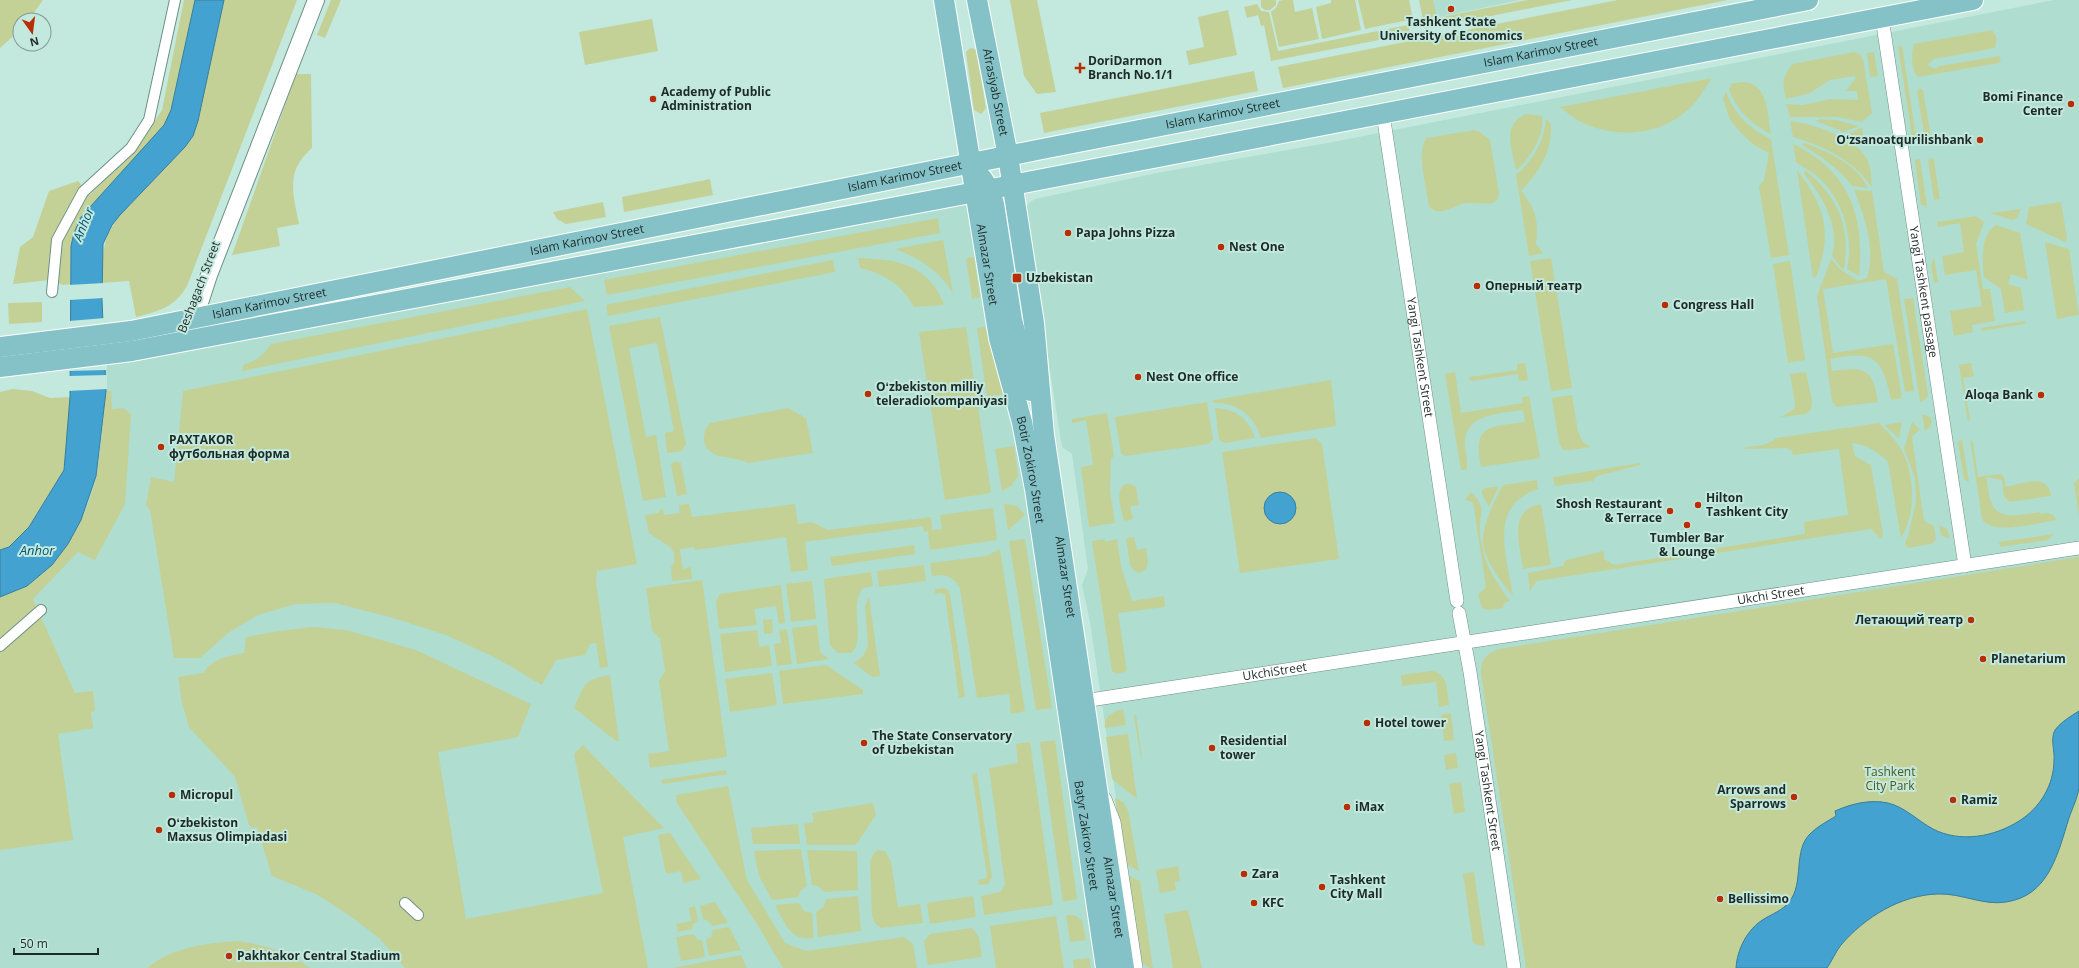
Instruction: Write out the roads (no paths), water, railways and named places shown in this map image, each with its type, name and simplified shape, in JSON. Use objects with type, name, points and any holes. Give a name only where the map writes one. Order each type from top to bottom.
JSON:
[{"type":"main road","points":[[944,0],[972,163],[982,190],[994,204],[1016,337],[1044,435]]},
{"type":"main road","name":"Afrasiyab Street","points":[[977,0],[1008,156],[1012,185]]},
{"type":"main road","name":"Islam Karimov Street","points":[[0,347],[38,341],[131,331],[1042,149],[1808,0]]},
{"type":"main road","points":[[982,190],[1973,0]]},
{"type":"main road","points":[[1782,5],[1789,35]]},
{"type":"main road","points":[[1495,61],[1502,91]]},
{"type":"main road","name":"Almazar Street","points":[[1012,185],[1034,323],[1070,703],[1097,779],[1124,968]]},
{"type":"main road","name":"Islam Karimov Street","points":[[0,367],[132,351],[982,190]]},
{"type":"main road","name":"Almazar Street","points":[[982,190],[999,338]]},
{"type":"main road","points":[[678,222],[682,247]]},
{"type":"main road","points":[[465,264],[469,287]]},
{"type":"main road","name":"Botir Zokirov Street","points":[[999,338],[1022,422],[1070,703]]},
{"type":"main road","name":"Batyr Zakirov Street","points":[[1070,703],[1106,968]]},
{"type":"street","points":[[52,292],[57,240],[84,192],[131,148],[149,120],[175,0]]},
{"type":"street","name":"Beshagach Street","points":[[190,319],[311,0]]},
{"type":"street","name":"Beshagach Street","points":[[178,342],[190,319],[209,275],[316,0]]},
{"type":"street","name":"Yangi Tashkent passage","points":[[1882,18],[1965,566]]},
{"type":"street","name":"Yangi Tashkent Street","points":[[1383,114],[1458,607],[1470,672],[1514,968]]},
{"type":"street","name":"Ukchi Street","points":[[1464,643],[2079,548]]},
{"type":"street","points":[[0,646],[40,610]]},
{"type":"street","name":"UkchiStreet","points":[[1070,703],[1464,643]]},
{"type":"street","points":[[1070,703],[1097,968]]},
{"type":"street","points":[[1097,779],[1114,822],[1136,968]]},
{"type":"street","points":[[405,903],[418,915]]},
{"type":"water","name":"Anhor","points":[[195,0],[224,0],[198,121],[193,136],[185,147],[120,215],[112,225],[103,244],[102,300],[106,391],[96,476],[81,520],[68,544],[52,565],[27,586],[0,597],[0,550],[9,547],[29,527],[64,470],[70,397],[71,246],[74,233],[81,217],[164,125],[171,110]]},
{"type":"water","points":[[1277,492],[1283,492],[1293,499],[1296,508],[1295,514],[1289,521],[1283,524],[1277,524],[1267,517],[1264,511],[1264,505],[1271,495]]},
{"type":"water","points":[[2079,711],[2079,787],[2077,795],[2061,845],[2050,871],[2042,882],[2032,891],[2021,898],[1998,903],[1947,894],[1924,895],[1911,898],[1885,909],[1861,925],[1837,950],[1827,968],[1736,968],[1738,954],[1748,934],[1758,923],[1784,907],[1794,894],[1797,886],[1800,857],[1805,840],[1817,828],[1836,816],[1835,811],[1861,803],[1888,803],[1911,814],[1933,829],[1954,836],[1977,836],[2009,827],[2027,816],[2044,795],[2053,769],[2053,737],[2055,730],[2069,717]]},
{"type":"place","name":"Tashkent State University of Economics","points":[[1451,9]]},
{"type":"place","name":"DoriDarmon Branch No.1/1","points":[[1080,68]]},
{"type":"place","name":"Academy of Public Administration","points":[[653,99]]},
{"type":"place","name":"Bomi Finance Center","points":[[2071,104]]},
{"type":"place","name":"Oʻzsanoatqurilishbank","points":[[1980,140]]},
{"type":"place","name":"Papa Johns Pizza","points":[[1068,233]]},
{"type":"place","name":"Nest One","points":[[1221,247]]},
{"type":"place","name":"Uzbekistan","points":[[1017,278]]},
{"type":"place","name":"Оперный театр","points":[[1477,286]]},
{"type":"place","name":"Congress Hall","points":[[1665,305]]},
{"type":"place","name":"Nest One office","points":[[1138,377]]},
{"type":"place","name":"Oʻzbekiston milliy teleradiokompaniyasi","points":[[868,394]]},
{"type":"place","name":"Aloqa Bank","points":[[2041,395]]},
{"type":"place","name":"PAXTAKOR футбольная форма","points":[[161,447]]},
{"type":"place","name":"Hilton Tashkent City","points":[[1698,505]]},
{"type":"place","name":"Shosh Restaurant & Terrace","points":[[1670,511]]},
{"type":"place","name":"Tumbler Bar & Lounge","points":[[1687,525]]},
{"type":"place","name":"Летающий театр","points":[[1971,620]]},
{"type":"place","name":"Planetarium","points":[[1983,659]]},
{"type":"place","name":"Hotel tower","points":[[1367,723]]},
{"type":"place","name":"The State Conservatory of Uzbekistan","points":[[864,743]]},
{"type":"place","name":"Residential tower","points":[[1212,748]]},
{"type":"place","name":"Micropul","points":[[172,795]]},
{"type":"place","name":"Arrows and Sparrows","points":[[1794,797]]},
{"type":"place","name":"Ramiz","points":[[1953,800]]},
{"type":"place","name":"iMax","points":[[1347,807]]},
{"type":"place","name":"Oʻzbekiston Maxsus Olimpiadasi","points":[[159,830]]},
{"type":"place","name":"Zara","points":[[1244,874]]},
{"type":"place","name":"Tashkent City Mall","points":[[1322,887]]},
{"type":"place","name":"Bellissimo","points":[[1720,899]]},
{"type":"place","name":"KFC","points":[[1254,903]]},
{"type":"place","name":"Pakhtakor Central Stadium","points":[[229,956]]},
{"type":"park label","name":"Tashkent City Park","points":[[1890,779]]}]
